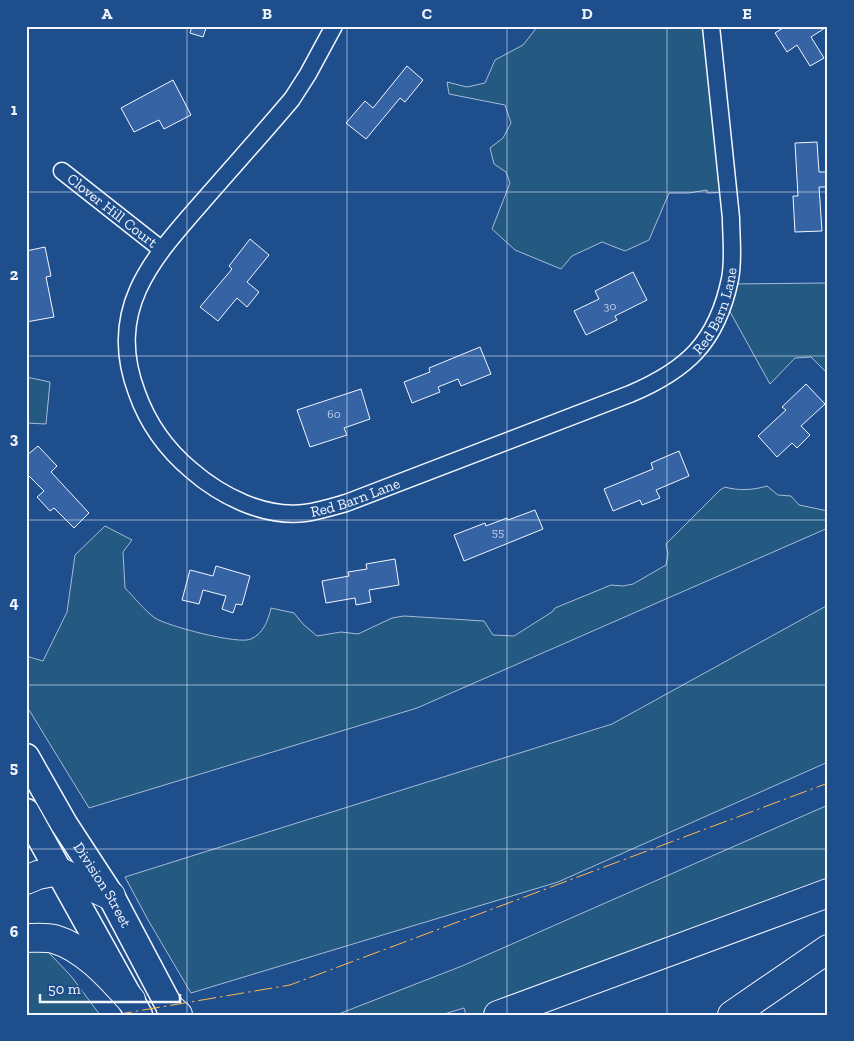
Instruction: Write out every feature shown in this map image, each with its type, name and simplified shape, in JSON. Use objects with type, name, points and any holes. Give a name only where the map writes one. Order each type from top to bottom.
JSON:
[{"type":"highway","points":[[26,880],[38,875],[58,871],[111,896]]},
{"type":"highway","points":[[498,1015],[828,893]]},
{"type":"highway","points":[[26,938],[53,939],[74,948],[96,964],[135,1007]]},
{"type":"highway","points":[[732,1015],[828,949]]},
{"type":"main road","name":"Division Street","points":[[26,756],[64,824],[111,896],[174,1013]]},
{"type":"main road","name":"Division Street","points":[[26,812],[135,1007]]},
{"type":"street","name":"Red Barn Lane","points":[[334,26],[292,99],[161,249],[140,284],[132,304],[128,323],[127,357],[130,373],[142,406],[165,444],[198,476],[227,494],[246,504],[264,510],[284,513],[304,513],[346,504],[630,394],[654,384],[678,369],[697,351],[714,328],[731,278],[731,218],[711,26]]},
{"type":"street","name":"Clover Hill Court","points":[[62,171],[161,249]]},
{"type":"shaded area","points":[[538,26],[718,26],[734,192],[707,193],[707,190],[689,193],[669,193],[649,240],[625,251],[602,242],[572,256],[561,269],[515,250],[492,229],[510,183],[506,172],[494,164],[490,148],[503,138],[511,123],[505,105],[449,94],[447,82],[467,87],[485,83],[495,60],[523,45]]},
{"type":"shaded area","points":[[828,283],[828,374],[811,357],[795,358],[770,384],[724,301],[731,284]]},
{"type":"shaded area","points":[[26,377],[50,382],[46,424],[26,423]]},
{"type":"shaded area","points":[[767,486],[778,495],[791,496],[799,505],[828,511],[828,528],[417,708],[89,808],[26,705],[26,656],[43,661],[67,612],[75,555],[105,526],[132,540],[123,552],[125,588],[155,618],[187,630],[233,639],[251,639],[262,630],[267,622],[271,608],[294,613],[317,636],[341,632],[358,634],[392,618],[404,616],[484,621],[493,635],[514,636],[552,612],[555,608],[611,585],[623,586],[633,584],[666,565],[668,554],[666,544],[725,487],[746,490]]},
{"type":"shaded area","points":[[828,605],[828,762],[558,882],[191,993],[125,877],[612,724]]},
{"type":"shaded area","points":[[828,805],[828,888],[482,1015],[466,1015],[464,1008],[441,1015],[336,1015],[462,966]]},
{"type":"shaded area","points":[[26,935],[32,935],[71,976],[100,1015],[26,1015]]},
{"type":"building","points":[[192,26],[206,28],[203,37],[190,33]]},
{"type":"building","points":[[786,26],[828,26],[811,37],[824,58],[810,66],[797,45],[787,52],[775,33]]},
{"type":"building","points":[[407,66],[423,80],[405,102],[400,98],[366,139],[346,123],[365,101],[373,108]]},
{"type":"building","points":[[173,80],[191,115],[164,129],[159,120],[134,132],[121,108]]},
{"type":"building","points":[[817,142],[819,172],[828,172],[828,187],[819,187],[822,231],[795,232],[793,196],[798,196],[795,143]]},
{"type":"building","points":[[250,239],[269,255],[247,282],[259,292],[247,307],[237,298],[218,321],[200,307],[232,269],[229,266]]},
{"type":"building","points":[[45,247],[51,276],[46,277],[54,317],[26,322],[26,251]]},
{"type":"building","points":[[633,272],[647,300],[615,316],[617,320],[586,335],[574,311],[599,299],[595,291]]},
{"type":"building","points":[[480,347],[491,374],[461,386],[458,379],[438,387],[440,392],[412,403],[404,382],[430,372],[429,368]]},
{"type":"building","points":[[806,384],[825,404],[801,426],[810,435],[797,448],[792,443],[777,457],[758,436],[786,410],[782,407]]},
{"type":"building","points":[[361,389],[370,419],[344,428],[347,435],[310,447],[297,410]]},
{"type":"building","points":[[38,446],[57,466],[51,472],[89,513],[74,528],[54,508],[50,511],[37,497],[44,491],[26,473],[26,456]]},
{"type":"building","points":[[679,451],[689,476],[656,490],[660,498],[642,505],[640,500],[613,511],[604,489],[653,469],[651,463]]},
{"type":"building","points":[[535,510],[543,529],[464,561],[454,535],[485,523],[486,526]]},
{"type":"building","points":[[395,559],[399,585],[369,590],[371,602],[356,605],[355,598],[326,603],[322,581],[349,576],[348,572],[367,569],[366,564]]},
{"type":"building","points":[[216,566],[250,576],[242,605],[236,604],[233,613],[222,609],[226,596],[203,590],[199,604],[182,600],[190,570],[213,576]]},
{"type":"power","points":[[114,1015],[290,985],[828,783]]}]
